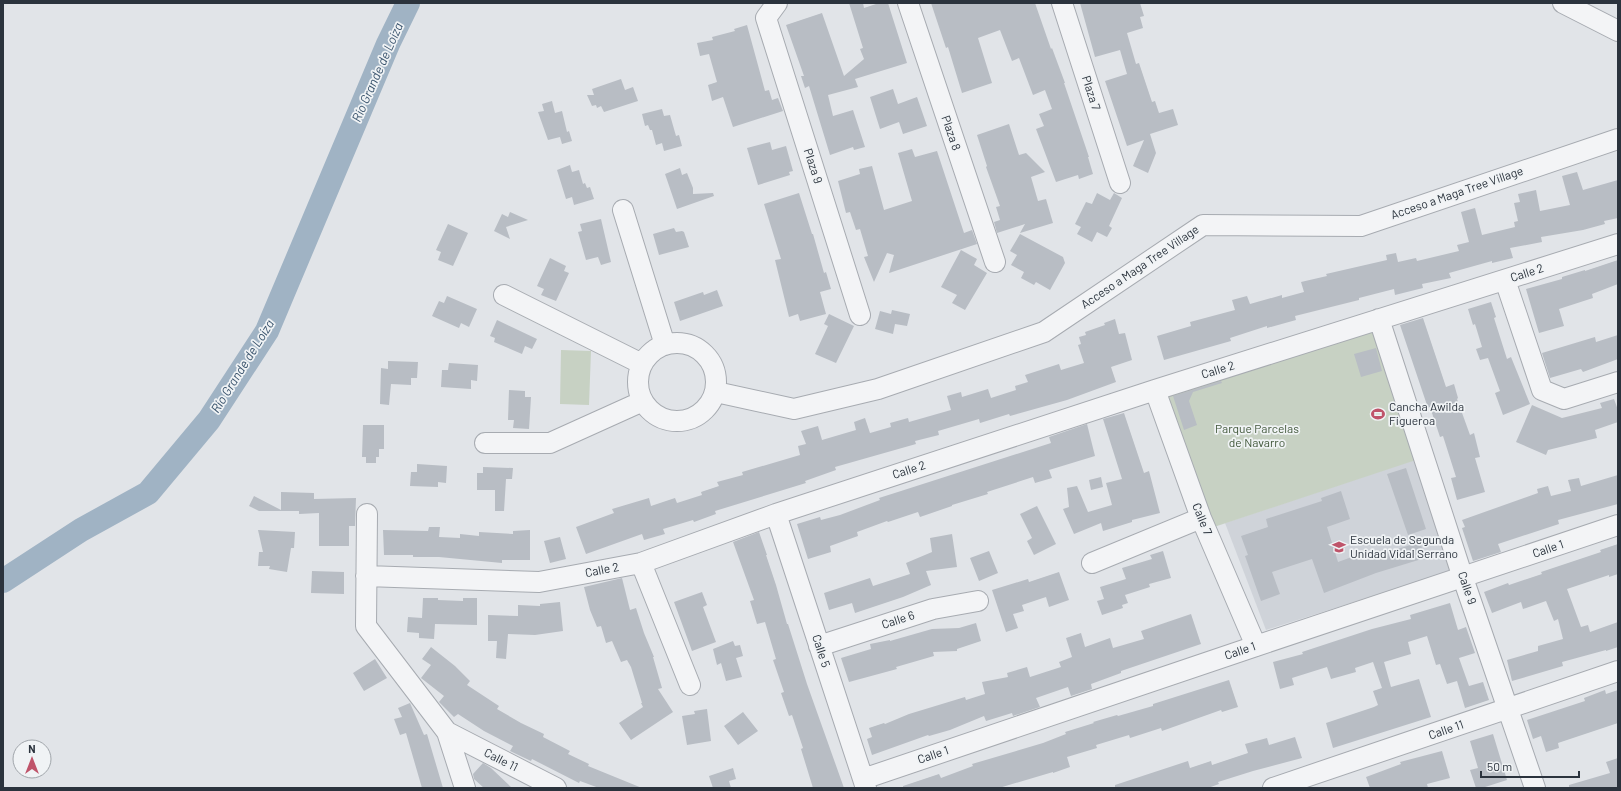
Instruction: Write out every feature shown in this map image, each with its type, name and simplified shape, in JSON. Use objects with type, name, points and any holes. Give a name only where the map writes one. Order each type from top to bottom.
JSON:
[{"type":"street","name":"Plaza 8","points":[[908,3],[995,262]]},
{"type":"street","name":"Plaza 7","points":[[1062,3],[1120,183]]},
{"type":"street","points":[[1563,3],[1618,31]]},
{"type":"street","name":"Plaza 9","points":[[771,10],[860,315]]},
{"type":"street","name":"Acceso a Maga Tree Village","points":[[716,392],[794,409],[878,389],[1044,332],[1203,225],[1361,226],[1618,139]]},
{"type":"street","points":[[623,210],[665,345]]},
{"type":"street","name":"Calle 2","points":[[366,576],[539,582],[641,562],[776,514],[1155,390],[1618,244]]},
{"type":"street","points":[[1504,280],[1542,390],[1564,399],[1618,382]]},
{"type":"street","points":[[504,296],[642,364]]},
{"type":"street","name":"Calle 9","points":[[1379,319],[1463,578],[1535,788]]},
{"type":"street","points":[[677,343],[689,344],[700,350],[708,358],[714,368],[717,380],[716,392],[710,404],[701,414],[689,420],[675,421],[662,418],[651,411],[642,401],[638,389],[638,376],[642,364],[656,349],[665,345],[677,343]]},
{"type":"street","name":"Calle 7","points":[[1155,390],[1201,518],[1256,646]]},
{"type":"street","points":[[485,443],[550,443],[642,401]]},
{"type":"street","points":[[367,514],[366,626],[447,732],[465,788]]},
{"type":"street","name":"Calle 5","points":[[776,514],[864,784]]},
{"type":"street","points":[[1092,563],[1201,518]]},
{"type":"street","name":"Calle 1","points":[[864,784],[1256,646],[1618,525]]},
{"type":"street","points":[[641,562],[690,685]]},
{"type":"street","name":"Calle 6","points":[[819,646],[933,609],[978,601]]},
{"type":"street","name":"Calle 11","points":[[1273,788],[1618,671]]},
{"type":"street","name":"Calle 11","points":[[447,732],[556,788]]},
{"type":"shaded area","name":"Escuela de Segunda Unidad Vidal Serrano","points":[[1414,460],[1451,571],[1266,630],[1225,523]]},
{"type":"green space","name":"Parque Parcelas de Navarro","points":[[1362,328],[1375,332],[1419,459],[1214,527],[1165,396]]},
{"type":"green space","points":[[561,350],[591,351],[589,405],[560,404]]},
{"type":"building","points":[[849,3],[863,3],[864,8],[879,3],[888,3],[907,63],[855,79],[858,87],[828,95],[833,116],[853,110],[865,147],[854,150],[853,147],[830,155],[809,86],[805,88],[801,76],[804,76],[786,25],[822,13],[844,76],[864,59],[860,49],[863,48]]},
{"type":"building","points":[[931,3],[1035,3],[1065,83],[1093,174],[1079,179],[1078,175],[1056,182],[1036,129],[1044,126],[1039,114],[1052,109],[1045,90],[1033,95],[1019,58],[1012,61],[1000,30],[978,38],[992,83],[962,93],[948,47],[946,48]]},
{"type":"building","points":[[1080,3],[1140,3],[1144,16],[1140,17],[1143,28],[1127,33],[1136,64],[1139,63],[1152,102],[1155,101],[1159,113],[1173,109],[1178,125],[1150,134],[1156,153],[1148,173],[1133,166],[1144,140],[1127,146],[1105,81],[1127,74],[1120,50],[1095,57]]},
{"type":"building","points":[[747,25],[765,91],[769,90],[772,100],[778,98],[783,111],[733,127],[723,97],[712,101],[708,85],[717,82],[709,54],[700,56],[697,43],[713,40],[712,37],[735,31],[734,29]]},
{"type":"building","points":[[621,79],[625,90],[633,87],[638,101],[604,112],[601,106],[597,108],[596,105],[592,106],[587,95],[594,95],[592,89]]},
{"type":"building","points":[[893,89],[898,104],[917,97],[927,126],[903,134],[899,122],[880,129],[870,97]]},
{"type":"building","points":[[552,101],[555,113],[562,111],[567,132],[569,131],[572,141],[562,144],[560,137],[548,140],[538,112],[544,111],[542,104]]},
{"type":"building","points":[[662,109],[664,116],[670,115],[676,136],[679,135],[682,146],[664,151],[662,143],[656,145],[652,130],[650,130],[648,125],[645,126],[642,114]]},
{"type":"building","points":[[1009,124],[1019,155],[1026,153],[1045,172],[1031,177],[1038,201],[1046,199],[1053,223],[1020,233],[1025,224],[997,233],[994,222],[1000,220],[996,207],[1000,206],[986,167],[987,166],[977,135]]},
{"type":"building","points":[[770,142],[772,150],[786,146],[793,171],[789,172],[790,175],[758,185],[747,148]]},
{"type":"building","points":[[912,149],[915,157],[937,151],[964,233],[972,230],[977,244],[889,273],[894,255],[887,253],[874,282],[864,257],[868,256],[860,229],[856,230],[850,212],[846,213],[838,181],[860,174],[859,169],[872,166],[884,210],[912,201],[898,153]]},
{"type":"building","points":[[570,165],[572,172],[579,170],[583,184],[585,183],[587,188],[590,187],[594,199],[574,205],[572,197],[566,199],[557,170]]},
{"type":"building","points":[[680,168],[682,175],[687,173],[693,188],[693,194],[713,193],[714,196],[677,209],[665,174]]},
{"type":"building","points":[[1577,172],[1583,190],[1618,180],[1618,218],[1604,221],[1605,224],[1583,230],[1541,237],[1542,242],[1510,248],[1513,258],[1492,263],[1492,261],[1449,273],[1451,278],[1422,284],[1423,288],[1395,295],[1394,289],[1359,298],[1359,300],[1295,316],[1296,320],[1267,328],[1267,326],[1230,338],[1231,341],[1164,360],[1157,336],[1191,326],[1190,322],[1235,310],[1232,300],[1247,296],[1250,304],[1282,295],[1282,298],[1304,292],[1301,282],[1327,276],[1326,274],[1387,260],[1386,255],[1396,253],[1398,262],[1416,258],[1417,261],[1459,251],[1457,245],[1469,242],[1461,212],[1475,208],[1482,235],[1515,227],[1514,222],[1518,221],[1514,203],[1520,202],[1518,194],[1536,190],[1540,211],[1570,205],[1562,176]]},
{"type":"building","points":[[799,193],[824,273],[826,272],[831,289],[820,292],[826,314],[800,321],[798,314],[789,317],[775,260],[781,259],[764,204]]},
{"type":"building","points":[[1097,193],[1110,200],[1114,193],[1122,198],[1109,226],[1112,228],[1107,237],[1097,232],[1092,242],[1077,234],[1081,227],[1075,224],[1086,202],[1092,204]]},
{"type":"building","points":[[510,212],[528,220],[506,227],[510,239],[494,231],[502,214],[508,217]]},
{"type":"building","points":[[601,219],[611,262],[601,265],[598,257],[586,260],[578,232],[582,231],[580,224]]},
{"type":"building","points":[[448,224],[468,233],[453,266],[438,260],[441,252],[436,250]]},
{"type":"building","points":[[674,228],[676,232],[684,232],[689,247],[659,255],[653,234]]},
{"type":"building","points":[[1020,234],[1063,257],[1065,263],[1050,290],[1036,282],[1034,285],[1021,278],[1024,272],[1011,265],[1017,255],[1010,251]]},
{"type":"building","points":[[961,250],[977,259],[974,265],[987,273],[965,310],[952,303],[957,295],[941,287]]},
{"type":"building","points":[[550,258],[566,266],[564,271],[569,273],[556,301],[541,295],[544,289],[537,286]]},
{"type":"building","points":[[1618,260],[1618,284],[1592,294],[1593,298],[1559,309],[1564,326],[1539,333],[1526,289],[1562,279],[1562,277]]},
{"type":"building","points":[[717,290],[723,306],[680,321],[674,302],[703,292],[704,295]]},
{"type":"building","points":[[447,296],[477,309],[469,327],[461,323],[459,328],[432,316],[439,301],[444,303]]},
{"type":"building","points":[[1491,302],[1496,317],[1494,318],[1507,359],[1511,357],[1530,404],[1503,415],[1495,393],[1500,391],[1488,358],[1480,360],[1476,349],[1482,347],[1475,324],[1473,325],[1468,309]]},
{"type":"building","points":[[892,310],[910,314],[907,326],[895,324],[893,334],[875,329],[880,311],[891,314]]},
{"type":"building","points":[[829,314],[854,326],[836,363],[815,354],[828,326],[824,324]]},
{"type":"building","points":[[1423,318],[1446,387],[1454,384],[1457,399],[1470,435],[1474,433],[1480,457],[1475,458],[1485,492],[1457,500],[1451,478],[1456,477],[1443,436],[1440,437],[1430,407],[1428,408],[1400,325]]},
{"type":"building","points":[[1115,319],[1119,334],[1125,333],[1132,360],[1111,367],[1116,382],[1067,400],[1010,416],[1009,414],[980,423],[979,419],[938,431],[939,435],[915,441],[916,444],[835,467],[836,470],[805,481],[806,483],[715,511],[716,514],[694,522],[693,520],[663,529],[665,534],[644,540],[642,534],[586,554],[576,527],[614,513],[612,509],[649,498],[651,506],[675,498],[677,503],[702,495],[701,492],[719,486],[717,482],[743,475],[742,472],[800,455],[798,446],[806,444],[801,431],[818,426],[822,440],[856,430],[854,422],[865,418],[870,433],[891,427],[890,423],[908,418],[909,422],[951,410],[947,396],[961,392],[962,397],[988,389],[991,398],[1016,390],[1015,386],[1028,382],[1025,375],[1059,364],[1061,370],[1084,363],[1078,345],[1081,344],[1079,337],[1086,335],[1085,332],[1105,325],[1104,323]]},
{"type":"building","points":[[497,320],[537,339],[532,349],[525,346],[522,354],[494,342],[495,338],[490,336]]},
{"type":"building","points":[[1618,335],[1618,359],[1583,372],[1581,369],[1550,378],[1542,353],[1595,337],[1596,342]]},
{"type":"building","points":[[1376,348],[1382,371],[1361,377],[1354,354]]},
{"type":"building","points":[[388,361],[418,362],[417,378],[411,378],[411,385],[391,384],[389,405],[380,404],[381,368],[388,369]]},
{"type":"building","points":[[449,363],[478,365],[477,381],[471,380],[471,389],[441,387],[442,370],[448,370]]},
{"type":"building","points":[[1221,381],[1222,383],[1193,392],[1189,401],[1197,425],[1184,430],[1173,396]]},
{"type":"building","points":[[509,390],[525,391],[525,397],[531,397],[529,429],[513,428],[514,420],[508,420]]},
{"type":"building","points":[[1614,399],[1618,410],[1618,422],[1595,430],[1597,438],[1548,450],[1546,455],[1516,442],[1532,405],[1562,418],[1602,408],[1600,403]]},
{"type":"building","points":[[1124,413],[1144,473],[1149,471],[1160,513],[1132,520],[1132,522],[1103,531],[1101,523],[1074,534],[1063,509],[1069,507],[1067,488],[1077,486],[1088,512],[1112,505],[1106,483],[1122,479],[1103,419]]},
{"type":"building","points":[[1087,424],[1095,456],[1049,470],[1052,478],[1035,483],[1033,477],[987,492],[988,494],[920,517],[918,512],[888,522],[887,521],[857,532],[858,536],[830,546],[831,552],[808,559],[797,524],[820,517],[821,520],[840,515],[880,500],[879,498],[1051,443],[1049,437]]},
{"type":"building","points":[[363,425],[384,425],[384,449],[379,449],[379,457],[376,457],[376,463],[366,463],[366,457],[362,457]]},
{"type":"building","points":[[417,464],[447,466],[446,483],[438,482],[438,487],[410,486],[411,472],[417,472]]},
{"type":"building","points":[[483,467],[513,468],[512,479],[506,479],[504,511],[495,511],[495,490],[477,490],[477,473],[483,473]]},
{"type":"building","points":[[1406,468],[1426,529],[1408,535],[1387,474]]},
{"type":"building","points":[[1618,475],[1618,504],[1558,520],[1559,524],[1498,544],[1501,552],[1473,561],[1462,528],[1465,527],[1462,520],[1538,493],[1537,489],[1548,486],[1551,496],[1571,491],[1568,480],[1579,478],[1581,486]]},
{"type":"building","points":[[1101,477],[1103,487],[1091,490],[1089,480]]},
{"type":"building","points":[[1341,491],[1350,519],[1327,527],[1338,562],[1363,553],[1365,559],[1420,542],[1425,558],[1376,573],[1324,593],[1312,559],[1272,572],[1280,594],[1261,601],[1245,556],[1248,555],[1241,536],[1268,527],[1266,519],[1322,501],[1321,498]]},
{"type":"building","points":[[281,492],[314,493],[314,499],[356,498],[355,526],[349,526],[349,546],[319,546],[319,513],[299,514],[299,511],[259,511],[249,506],[254,496],[281,510]]},
{"type":"building","points":[[1037,506],[1056,544],[1034,555],[1027,541],[1032,538],[1020,514]]},
{"type":"building","points":[[429,527],[440,527],[439,537],[460,538],[460,534],[479,536],[479,532],[513,534],[513,531],[530,530],[530,560],[502,560],[502,563],[439,557],[413,557],[413,555],[384,555],[383,530],[428,531]]},
{"type":"building","points":[[258,530],[295,532],[294,548],[291,548],[287,572],[269,569],[270,566],[258,566],[259,552],[263,552]]},
{"type":"building","points":[[759,532],[787,624],[844,788],[813,788],[801,749],[803,748],[792,715],[789,716],[781,693],[784,692],[773,660],[776,659],[765,622],[757,624],[750,601],[754,600],[733,542]]},
{"type":"building","points":[[952,534],[957,567],[926,571],[931,585],[903,597],[855,613],[852,603],[829,610],[824,593],[870,578],[873,586],[910,574],[906,563],[932,552],[930,538]]},
{"type":"building","points":[[560,537],[566,559],[550,563],[544,541]]},
{"type":"building","points":[[1618,544],[1618,574],[1609,577],[1609,575],[1567,589],[1581,627],[1588,625],[1590,632],[1618,622],[1618,647],[1562,662],[1563,666],[1512,681],[1507,660],[1538,651],[1538,646],[1563,639],[1558,619],[1554,621],[1546,601],[1523,609],[1521,602],[1492,613],[1484,592],[1508,583],[1509,585],[1542,574],[1541,572],[1601,552],[1600,550]]},
{"type":"building","points":[[989,551],[998,573],[979,581],[970,558]]},
{"type":"building","points":[[1163,551],[1171,578],[1149,584],[1150,587],[1125,595],[1128,603],[1122,605],[1123,608],[1102,615],[1097,601],[1104,599],[1100,587],[1126,579],[1122,568],[1152,559],[1150,555]]},
{"type":"building","points":[[312,571],[344,572],[344,594],[311,593]]},
{"type":"building","points":[[1059,572],[1069,600],[1049,607],[1046,597],[1022,605],[1024,611],[1013,614],[1018,628],[1006,632],[992,590],[1028,579],[1029,582]]},
{"type":"building","points":[[622,578],[630,610],[636,608],[654,657],[662,688],[658,689],[673,712],[631,740],[619,723],[643,707],[631,667],[627,660],[621,662],[612,641],[606,643],[601,626],[597,627],[590,610],[584,587]]},
{"type":"building","points":[[702,592],[707,605],[703,607],[716,642],[692,651],[674,602]]},
{"type":"building","points":[[423,598],[463,601],[463,598],[477,598],[477,625],[435,624],[434,639],[419,638],[419,633],[407,632],[408,617],[422,618]]},
{"type":"building","points":[[560,602],[563,631],[535,635],[508,634],[506,659],[496,658],[497,641],[488,641],[488,615],[518,616],[518,605],[540,606],[540,604]]},
{"type":"building","points":[[1450,603],[1458,630],[1466,627],[1475,653],[1459,658],[1469,686],[1483,682],[1489,700],[1465,708],[1457,681],[1447,684],[1440,664],[1436,665],[1427,636],[1408,642],[1411,654],[1384,662],[1391,687],[1419,679],[1431,717],[1333,748],[1326,723],[1378,705],[1373,691],[1382,688],[1373,662],[1355,668],[1356,672],[1331,679],[1327,667],[1292,678],[1294,685],[1280,689],[1273,662],[1303,654],[1302,652],[1372,629],[1411,619],[1410,615]]},
{"type":"building","points":[[1191,614],[1201,644],[1121,671],[1121,673],[1091,684],[1092,689],[1071,696],[1068,687],[1036,698],[1040,707],[1013,716],[1012,713],[986,721],[984,716],[950,730],[928,735],[872,755],[867,739],[872,737],[869,728],[965,697],[966,700],[985,694],[982,682],[1008,677],[1007,673],[1027,667],[1030,677],[1061,667],[1059,662],[1072,657],[1066,638],[1081,633],[1085,647],[1110,638],[1113,648],[1144,639],[1141,631]]},
{"type":"building","points":[[976,623],[981,641],[957,649],[957,651],[933,652],[934,656],[896,667],[897,669],[849,682],[841,658],[871,649],[870,644],[890,641],[932,629],[959,628]]},
{"type":"building","points":[[733,641],[735,646],[740,645],[743,656],[736,658],[742,677],[726,681],[721,663],[717,665],[713,649]]},
{"type":"building","points":[[431,647],[455,666],[470,681],[467,685],[499,706],[497,709],[544,734],[543,737],[570,751],[568,754],[589,764],[588,766],[642,788],[599,788],[580,781],[579,783],[532,759],[531,761],[510,751],[513,746],[484,731],[458,714],[454,717],[439,702],[444,696],[421,678],[431,665],[422,659]]},
{"type":"building","points":[[375,659],[387,678],[364,691],[353,673]]},
{"type":"building","points":[[1229,680],[1238,707],[1222,712],[1221,710],[1162,731],[1161,728],[1130,738],[1129,735],[1096,745],[1097,748],[1067,757],[1070,767],[1053,773],[999,788],[903,788],[903,786],[939,774],[941,778],[973,766],[972,764],[1043,743],[1066,734],[1065,732],[1094,723],[1093,722],[1153,706],[1153,704]]},
{"type":"building","points":[[1605,690],[1606,694],[1618,690],[1618,723],[1558,743],[1559,748],[1546,752],[1541,736],[1533,739],[1527,720],[1585,701],[1584,698]]},
{"type":"building","points":[[410,703],[424,735],[427,734],[443,788],[422,788],[406,733],[400,735],[394,719],[402,717],[398,708]]},
{"type":"building","points":[[707,709],[711,741],[687,745],[682,716],[695,714],[694,711]]},
{"type":"building","points":[[743,712],[758,731],[738,745],[724,726]]},
{"type":"building","points":[[1493,734],[1507,780],[1482,788],[1476,788],[1470,770],[1478,768],[1470,741]]},
{"type":"building","points":[[1295,737],[1302,758],[1218,782],[1219,784],[1208,788],[1115,788],[1115,785],[1188,761],[1190,768],[1211,761],[1212,765],[1248,753],[1245,744],[1267,738],[1269,745]]},
{"type":"building","points":[[1442,751],[1450,778],[1427,784],[1428,788],[1370,788],[1366,777],[1401,764],[1400,762]]},
{"type":"building","points":[[1618,758],[1618,788],[1569,788],[1569,785],[1610,773],[1606,762]]},
{"type":"building","points":[[483,763],[491,768],[512,788],[484,788],[474,779],[473,774]]},
{"type":"building","points":[[733,768],[736,779],[729,781],[731,788],[713,788],[709,776]]},
{"type":"waterway","name":"Río Grande de Loíza","points":[[3,581],[81,530],[148,493],[209,420],[267,331],[388,44],[408,3]]},
{"type":"place","name":"Cancha Awilda Figueroa","points":[[1378,414]]},
{"type":"place","name":"Escuela de Segunda Unidad Vidal Serrano","points":[[1339,547]]}]
